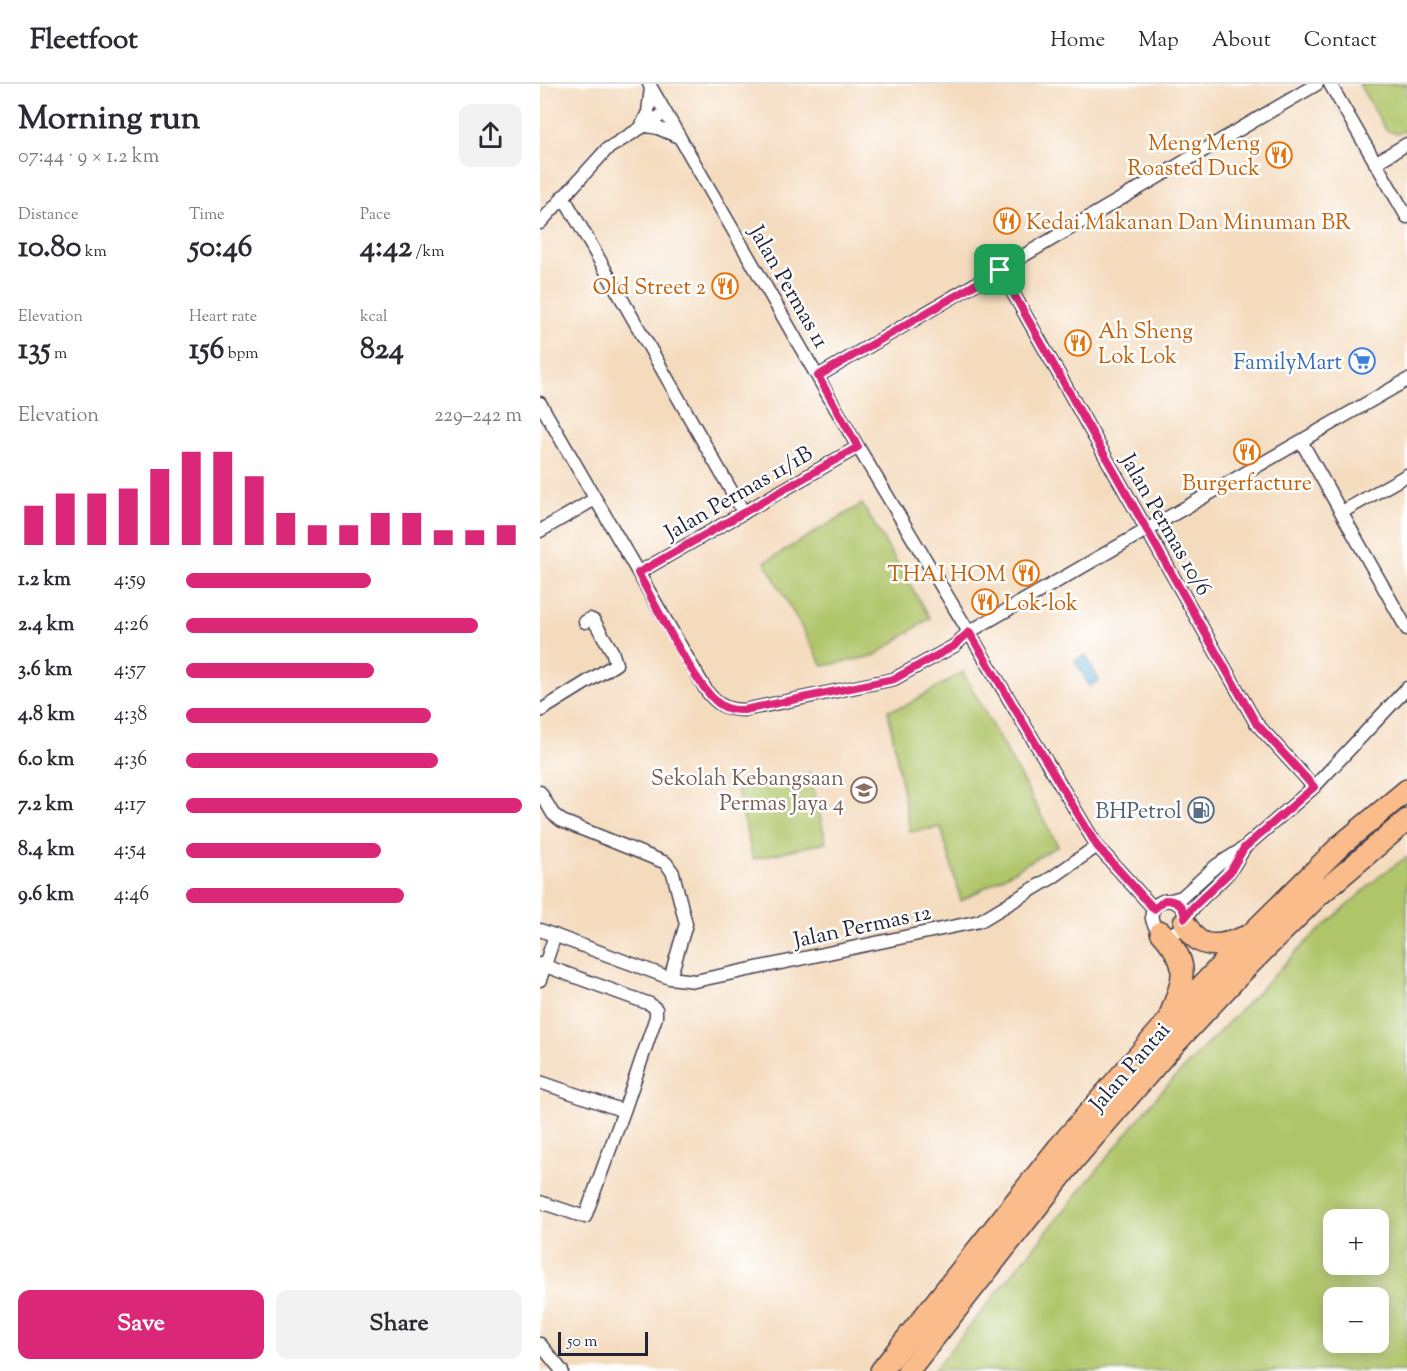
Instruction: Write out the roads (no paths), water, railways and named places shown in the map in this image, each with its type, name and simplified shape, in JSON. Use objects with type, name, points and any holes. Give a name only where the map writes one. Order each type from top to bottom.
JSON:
[{"type":"highway","points":[[1341,845],[1407,772]]},
{"type":"highway","name":"Jalan Pantai","points":[[882,1371],[1058,1148],[1169,1020],[1250,935],[1341,845],[1407,790]]},
{"type":"highway","name":"Jalan Pantai","points":[[908,1371],[1073,1161],[1169,1050],[1319,895],[1407,820]]},
{"type":"highway","points":[[1341,876],[1407,827]]},
{"type":"highway","points":[[1185,920],[1197,939],[1209,944],[1226,943],[1250,935]]},
{"type":"highway","points":[[1161,932],[1176,949],[1183,965],[1182,982],[1169,1020]]},
{"type":"street","points":[[818,376],[1317,84]]},
{"type":"street","points":[[1330,84],[1407,218]]},
{"type":"street","points":[[642,126],[648,112],[650,86]]},
{"type":"street","name":"Jalan Permas 11","points":[[650,86],[858,447],[1097,846]]},
{"type":"street","points":[[540,223],[607,149],[664,112]]},
{"type":"street","points":[[642,126],[658,128],[679,137]]},
{"type":"street","points":[[1374,163],[1407,144]]},
{"type":"street","points":[[563,196],[744,513]]},
{"type":"street","name":"Jalan Permas 10/6","points":[[1000,270],[1256,723],[1314,787]]},
{"type":"street","points":[[540,403],[706,690],[722,706],[732,710],[744,710],[894,679],[954,646],[969,632],[1407,380]]},
{"type":"street","points":[[1301,441],[1407,629]]},
{"type":"street","name":"Jalan Permas 11/1B","points":[[638,573],[858,447]]},
{"type":"street","points":[[1342,512],[1407,475]]},
{"type":"street","points":[[540,531],[595,499]]},
{"type":"street","points":[[540,711],[616,664],[612,651],[594,621],[585,622]]},
{"type":"street","points":[[1244,848],[1230,872],[1193,907],[1178,931],[1161,932],[1157,929],[1152,920],[1154,909],[1161,902],[1182,897],[1217,865],[1244,848],[1314,787],[1407,688]]},
{"type":"street","points":[[540,792],[553,814],[562,821],[666,863],[673,873],[686,924],[670,978]]},
{"type":"street","points":[[1097,846],[1154,909]]},
{"type":"street","name":"Jalan Permas 12","points":[[540,930],[670,978],[695,981],[713,979],[980,921],[1053,877],[1097,846]]},
{"type":"street","points":[[1171,900],[1180,904],[1185,913],[1185,920]]},
{"type":"street","points":[[540,980],[542,965],[555,935]]},
{"type":"street","points":[[540,1202],[585,1217],[656,1017],[656,1009],[650,1004],[542,965]]},
{"type":"street","points":[[540,1082],[624,1111]]},
{"type":"street","points":[[540,1344],[562,1371]]},
{"type":"water","points":[[1086,655],[1099,681],[1089,686],[1075,660]]},
{"type":"place","name":"Meng Meng Roasted Duck","points":[[1279,155]]},
{"type":"place","name":"Kedai Makanan Dan Minuman BR","points":[[1007,221]]},
{"type":"place","name":"Old Street 2","points":[[725,286]]},
{"type":"place","name":"Ah Sheng Lok Lok","points":[[1078,343]]},
{"type":"place","name":"FamilyMart","points":[[1362,361]]},
{"type":"place","name":"Burgerfacture","points":[[1247,452]]},
{"type":"place","name":"THAI HOM","points":[[1026,573]]},
{"type":"place","name":"Lok-lok","points":[[985,602]]},
{"type":"place","name":"Sekolah Kebangsaan Permas Jaya 4","points":[[864,790]]},
{"type":"place","name":"BHPetrol","points":[[1201,810]]}]
